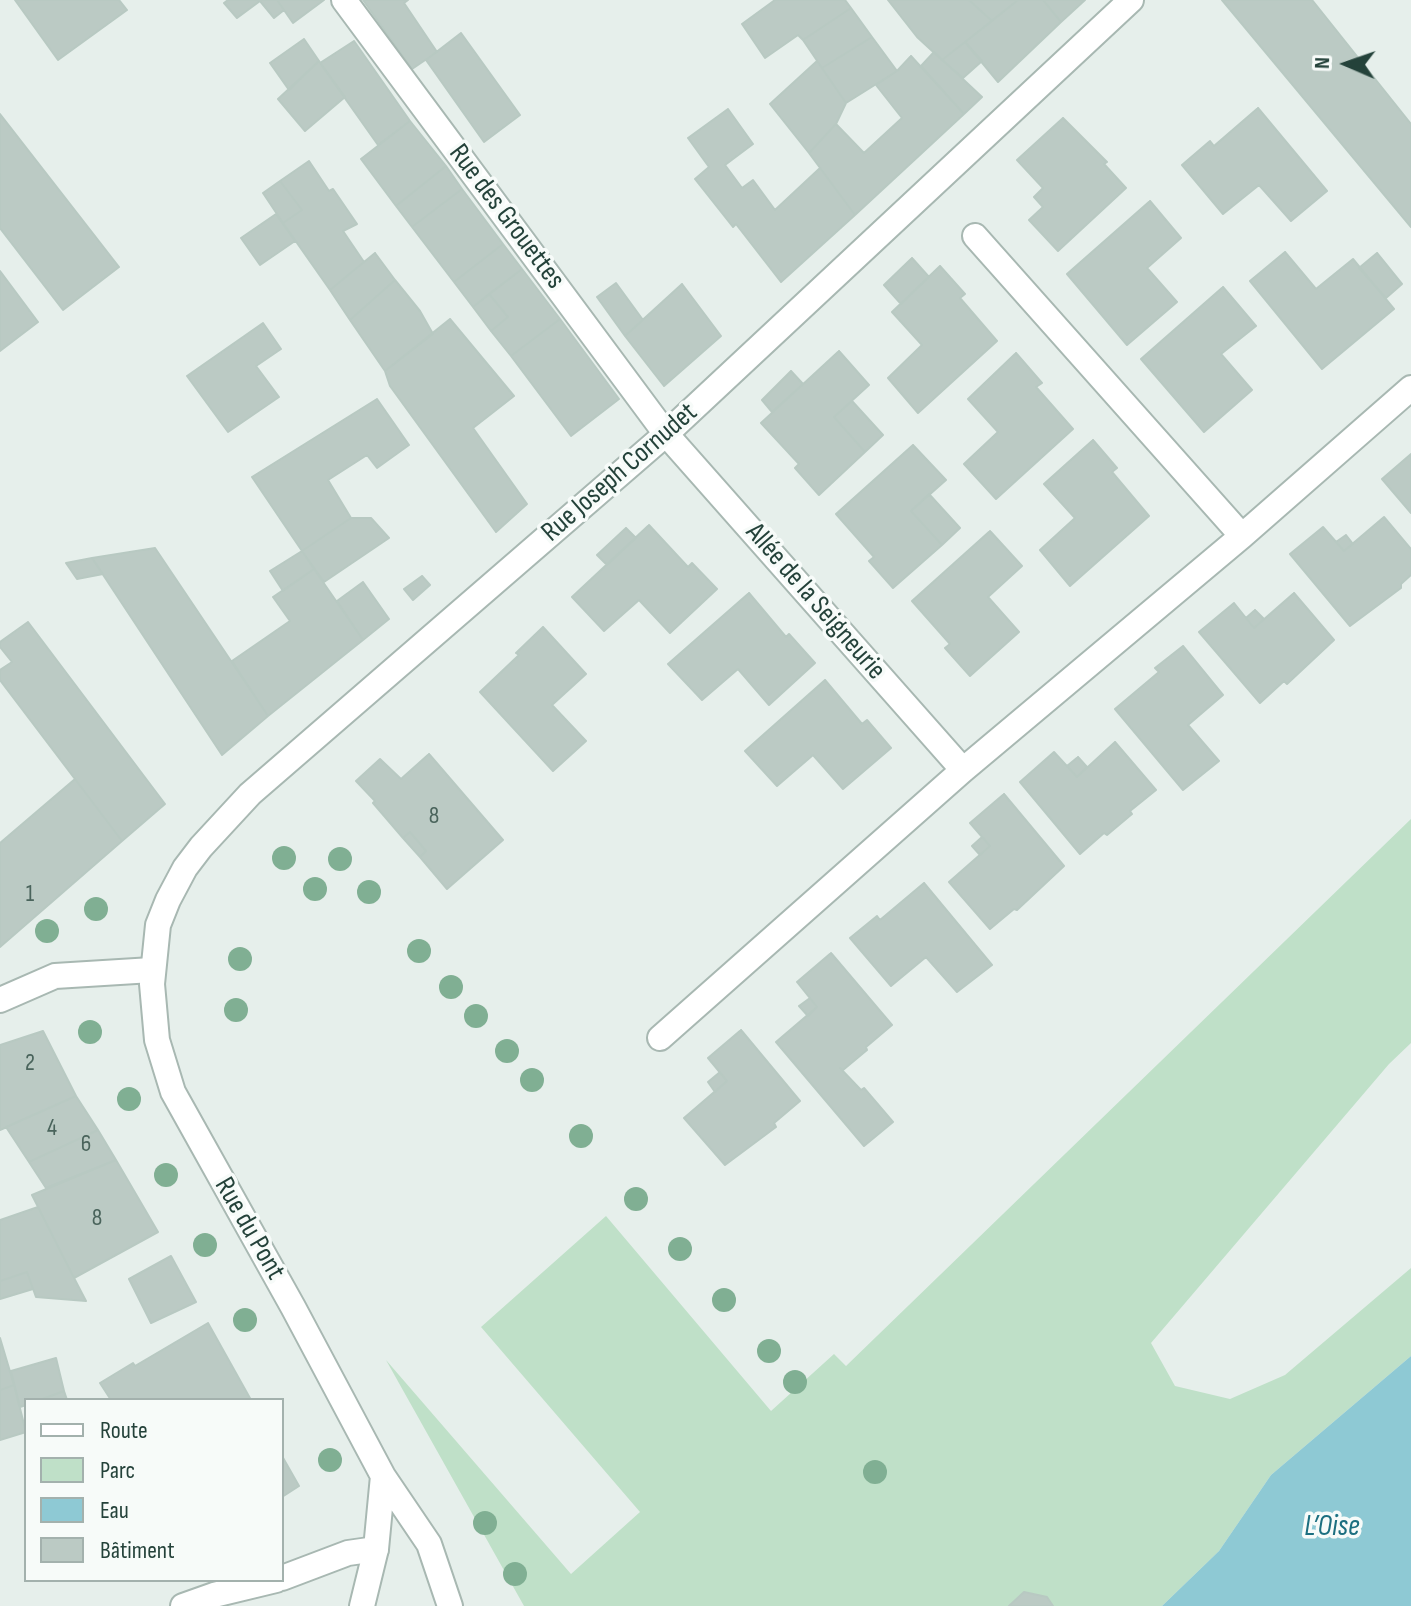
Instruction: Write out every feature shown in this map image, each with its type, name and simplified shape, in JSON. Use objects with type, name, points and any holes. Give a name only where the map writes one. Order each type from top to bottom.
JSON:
[{"type":"street","name":"Rue des Grouettes","points":[[344,0],[666,434]]},
{"type":"street","name":"Rue Joseph Cornudet","points":[[152,970],[158,925],[168,900],[185,868],[222,821],[289,759],[666,434],[1131,0]]},
{"type":"street","points":[[975,236],[1242,536]]},
{"type":"street","points":[[660,1038],[963,770],[1242,536],[1411,388]]},
{"type":"street","name":"Allée de la Seigneurie","points":[[666,434],[963,770]]},
{"type":"street","points":[[0,1000],[55,976],[152,970]]},
{"type":"street","name":"Rue du Pont","points":[[152,970],[157,1040],[173,1092],[383,1476],[429,1544],[450,1606]]},
{"type":"street","points":[[362,1606],[376,1549],[383,1476]]},
{"type":"street","points":[[284,1577],[348,1553],[376,1549]]},
{"type":"street","points":[[183,1606],[268,1582]]},
{"type":"green space","points":[[1411,819],[1411,1043],[1389,1064],[1151,1343],[1175,1386],[1230,1399],[1285,1375],[1411,1268],[1411,1356],[1271,1475],[1219,1551],[1162,1606],[524,1606],[386,1360],[571,1574],[640,1512],[481,1327],[606,1216],[771,1411],[834,1354],[846,1366]]},
{"type":"water","name":"L’Oise","points":[[1411,1356],[1411,1606],[1162,1606],[1219,1551],[1271,1475]]},
{"type":"building","points":[[15,0],[119,0],[127,10],[58,60]]},
{"type":"building","points":[[228,0],[277,0],[284,10],[274,18],[260,1],[237,18],[224,3]]},
{"type":"building","points":[[277,0],[324,0],[293,23]]},
{"type":"building","points":[[363,0],[408,0],[404,3],[437,52],[412,69]]},
{"type":"building","points":[[775,0],[845,0],[851,8],[803,40],[798,35],[765,58],[742,24]]},
{"type":"building","points":[[888,0],[969,0],[992,21],[942,60],[917,37]]},
{"type":"building","points":[[969,0],[1018,0],[992,21]]},
{"type":"building","points":[[1018,0],[1043,0],[1061,22],[998,82],[965,42]]},
{"type":"building","points":[[1043,0],[1085,0],[1061,22]]},
{"type":"building","points":[[1222,0],[1312,0],[1411,124],[1411,227]]},
{"type":"building","points":[[851,8],[872,37],[822,68],[803,40]]},
{"type":"building","points":[[461,33],[520,115],[484,142],[426,60]]},
{"type":"building","points":[[872,37],[897,71],[846,103],[822,68]]},
{"type":"building","points":[[304,39],[319,61],[289,90],[270,63]]},
{"type":"building","points":[[354,41],[410,121],[378,145],[320,63]]},
{"type":"building","points":[[965,42],[982,61],[963,78],[942,60]]},
{"type":"building","points":[[934,52],[982,97],[964,114],[921,66]]},
{"type":"building","points":[[911,56],[964,114],[855,215],[809,153],[836,124],[864,153],[902,118],[876,85],[897,71]]},
{"type":"building","points":[[319,61],[345,97],[305,131],[278,99]]},
{"type":"building","points":[[817,61],[846,103],[836,124],[809,153],[770,104]]},
{"type":"building","points":[[1258,108],[1327,191],[1291,221],[1259,185],[1223,214],[1182,165],[1210,141],[1214,146]]},
{"type":"building","points":[[728,109],[753,144],[725,165],[742,188],[753,180],[775,210],[820,168],[855,215],[781,282],[736,224],[733,227],[695,179],[709,167],[688,138]]},
{"type":"building","points":[[0,114],[119,267],[63,310],[0,228]]},
{"type":"building","points":[[1063,118],[1107,162],[1104,164],[1126,188],[1058,251],[1029,220],[1043,207],[1034,197],[1043,188],[1017,160]]},
{"type":"building","points":[[410,121],[446,166],[396,206],[361,159]]},
{"type":"building","points":[[309,161],[357,224],[343,231],[364,262],[330,290],[283,223],[302,210],[280,181]]},
{"type":"building","points":[[446,166],[462,189],[412,227],[396,206]]},
{"type":"building","points":[[280,181],[302,210],[283,223],[263,193]]},
{"type":"building","points":[[462,189],[503,244],[454,282],[412,227]]},
{"type":"building","points":[[1150,201],[1181,238],[1147,268],[1177,302],[1127,345],[1067,274]]},
{"type":"building","points":[[276,214],[295,241],[260,265],[241,238]]},
{"type":"building","points":[[503,244],[522,269],[473,307],[454,282]]},
{"type":"building","points":[[1285,252],[1316,289],[1353,259],[1394,309],[1322,369],[1250,281]]},
{"type":"building","points":[[375,253],[395,280],[350,320],[330,290]]},
{"type":"building","points":[[1377,253],[1402,284],[1386,298],[1359,268]]},
{"type":"building","points":[[912,258],[929,277],[901,304],[884,285]]},
{"type":"building","points":[[940,266],[965,294],[960,298],[997,341],[918,413],[888,378],[922,345],[892,312]]},
{"type":"building","points":[[522,269],[560,319],[511,356],[491,331],[508,317],[489,294]]},
{"type":"building","points":[[0,271],[38,322],[0,351]]},
{"type":"building","points":[[395,280],[420,311],[433,334],[385,371],[350,320]]},
{"type":"building","points":[[616,283],[643,320],[625,336],[597,297]]},
{"type":"building","points":[[682,284],[721,336],[664,386],[625,336]]},
{"type":"building","points":[[1223,287],[1256,326],[1221,354],[1252,390],[1204,432],[1141,359]]},
{"type":"building","points":[[489,294],[508,317],[491,331],[473,307]]},
{"type":"building","points":[[450,319],[514,396],[473,428],[527,504],[496,532],[390,386],[385,371]]},
{"type":"building","points":[[560,319],[619,399],[571,436],[511,356]]},
{"type":"building","points":[[263,323],[281,349],[256,366],[279,397],[228,432],[187,376]]},
{"type":"building","points":[[839,351],[869,385],[834,417],[865,452],[819,495],[795,468],[799,464],[761,423]]},
{"type":"building","points":[[1016,353],[1042,383],[1036,387],[1073,429],[996,499],[964,464],[998,432],[968,399]]},
{"type":"building","points":[[791,371],[803,384],[772,412],[762,400]]},
{"type":"building","points":[[377,399],[409,445],[377,468],[367,455],[328,480],[351,518],[302,551],[252,477]]},
{"type":"building","points":[[852,401],[883,435],[865,452],[834,417]]},
{"type":"building","points":[[1093,440],[1117,468],[1112,472],[1149,516],[1070,586],[1040,550],[1075,518],[1044,484]]},
{"type":"building","points":[[913,445],[946,480],[911,511],[942,545],[893,588],[869,561],[874,557],[836,514]]},
{"type":"building","points":[[1411,454],[1411,513],[1382,479]]},
{"type":"building","points":[[929,494],[960,528],[942,545],[911,511]]},
{"type":"building","points":[[1384,517],[1411,549],[1411,575],[1401,584],[1401,588],[1350,626],[1290,554],[1323,527],[1344,551]]},
{"type":"building","points":[[351,518],[371,518],[389,538],[324,582],[302,551]]},
{"type":"building","points":[[649,525],[688,567],[692,563],[717,589],[670,633],[639,600],[604,631],[572,597]]},
{"type":"building","points":[[626,528],[636,538],[607,565],[597,555]]},
{"type":"building","points":[[990,531],[1022,566],[988,597],[1019,632],[970,676],[945,648],[950,644],[912,601]]},
{"type":"building","points":[[1346,535],[1353,544],[1344,551],[1336,542]]},
{"type":"building","points":[[155,548],[268,716],[222,755],[92,558]]},
{"type":"building","points":[[302,551],[314,569],[283,591],[270,571]]},
{"type":"building","points":[[92,558],[103,574],[77,579],[66,563]]},
{"type":"building","points":[[314,569],[363,640],[268,716],[232,661],[290,621],[273,597]]},
{"type":"building","points":[[422,576],[430,585],[413,600],[404,589]]},
{"type":"building","points":[[363,582],[389,619],[363,640],[337,601]]},
{"type":"building","points":[[749,593],[786,637],[789,634],[815,663],[769,705],[738,669],[702,700],[668,664]]},
{"type":"building","points":[[1294,593],[1334,640],[1287,684],[1284,681],[1260,703],[1199,632],[1234,603],[1254,628]]},
{"type":"building","points":[[1255,610],[1264,619],[1254,628],[1246,618]]},
{"type":"building","points":[[28,622],[165,804],[122,841],[0,680],[0,670],[12,662],[0,647],[0,642]]},
{"type":"building","points":[[543,627],[586,674],[552,705],[586,741],[553,771],[480,692]]},
{"type":"building","points":[[1183,646],[1223,695],[1188,725],[1219,761],[1183,790],[1115,709],[1159,672],[1155,668]]},
{"type":"building","points":[[825,680],[862,724],[867,720],[891,748],[843,789],[813,755],[777,786],[745,751]]},
{"type":"building","points":[[1115,742],[1156,790],[1130,811],[1132,814],[1080,854],[1020,782],[1054,752],[1077,777]]},
{"type":"building","points":[[429,754],[503,840],[447,889],[420,857],[426,851],[410,832],[403,838],[356,781],[380,759],[401,779]]},
{"type":"building","points":[[1078,757],[1087,767],[1077,777],[1067,766]]},
{"type":"building","points":[[75,779],[122,841],[0,947],[0,843]]},
{"type":"building","points":[[1004,794],[1064,866],[1017,910],[1014,909],[990,929],[949,882],[990,846],[970,823]]},
{"type":"building","points":[[410,832],[426,851],[420,857],[403,838]]},
{"type":"building","points":[[982,837],[990,846],[980,855],[972,846]]},
{"type":"building","points":[[924,883],[992,965],[957,992],[926,957],[891,986],[850,938],[877,916],[880,920]]},
{"type":"building","points":[[831,953],[892,1025],[843,1070],[840,1068],[861,1090],[864,1088],[893,1122],[864,1146],[776,1042],[817,1007],[797,982]]},
{"type":"building","points":[[810,998],[817,1007],[808,1016],[799,1006]]},
{"type":"building","points":[[741,1030],[800,1101],[774,1123],[776,1127],[725,1165],[684,1118],[727,1081],[708,1058]]},
{"type":"building","points":[[43,1031],[76,1096],[0,1130],[0,1045]]},
{"type":"building","points":[[720,1072],[727,1081],[715,1092],[708,1082]]},
{"type":"building","points":[[76,1096],[98,1130],[29,1162],[6,1127]]},
{"type":"building","points":[[98,1130],[116,1160],[46,1188],[29,1162]]},
{"type":"building","points":[[116,1160],[158,1232],[74,1278],[32,1195]]},
{"type":"building","points":[[38,1207],[86,1301],[36,1297],[27,1272],[0,1281],[0,1220]]},
{"type":"building","points":[[171,1256],[196,1302],[151,1323],[129,1279]]},
{"type":"building","points":[[27,1272],[33,1289],[0,1299],[0,1281]]},
{"type":"building","points":[[208,1323],[250,1398],[110,1398],[100,1383],[133,1363],[135,1366]]},
{"type":"building","points":[[0,1338],[14,1385],[0,1390]]},
{"type":"building","points":[[56,1358],[64,1391],[45,1398],[24,1398],[24,1406],[20,1407],[11,1371]]},
{"type":"building","points":[[14,1385],[24,1433],[0,1440],[0,1390]]},
{"type":"building","points":[[64,1391],[66,1398],[45,1398]]},
{"type":"building","points":[[284,1460],[299,1486],[284,1496]]},
{"type":"building","points":[[1024,1592],[1047,1597],[1053,1606],[1009,1606]]}]
